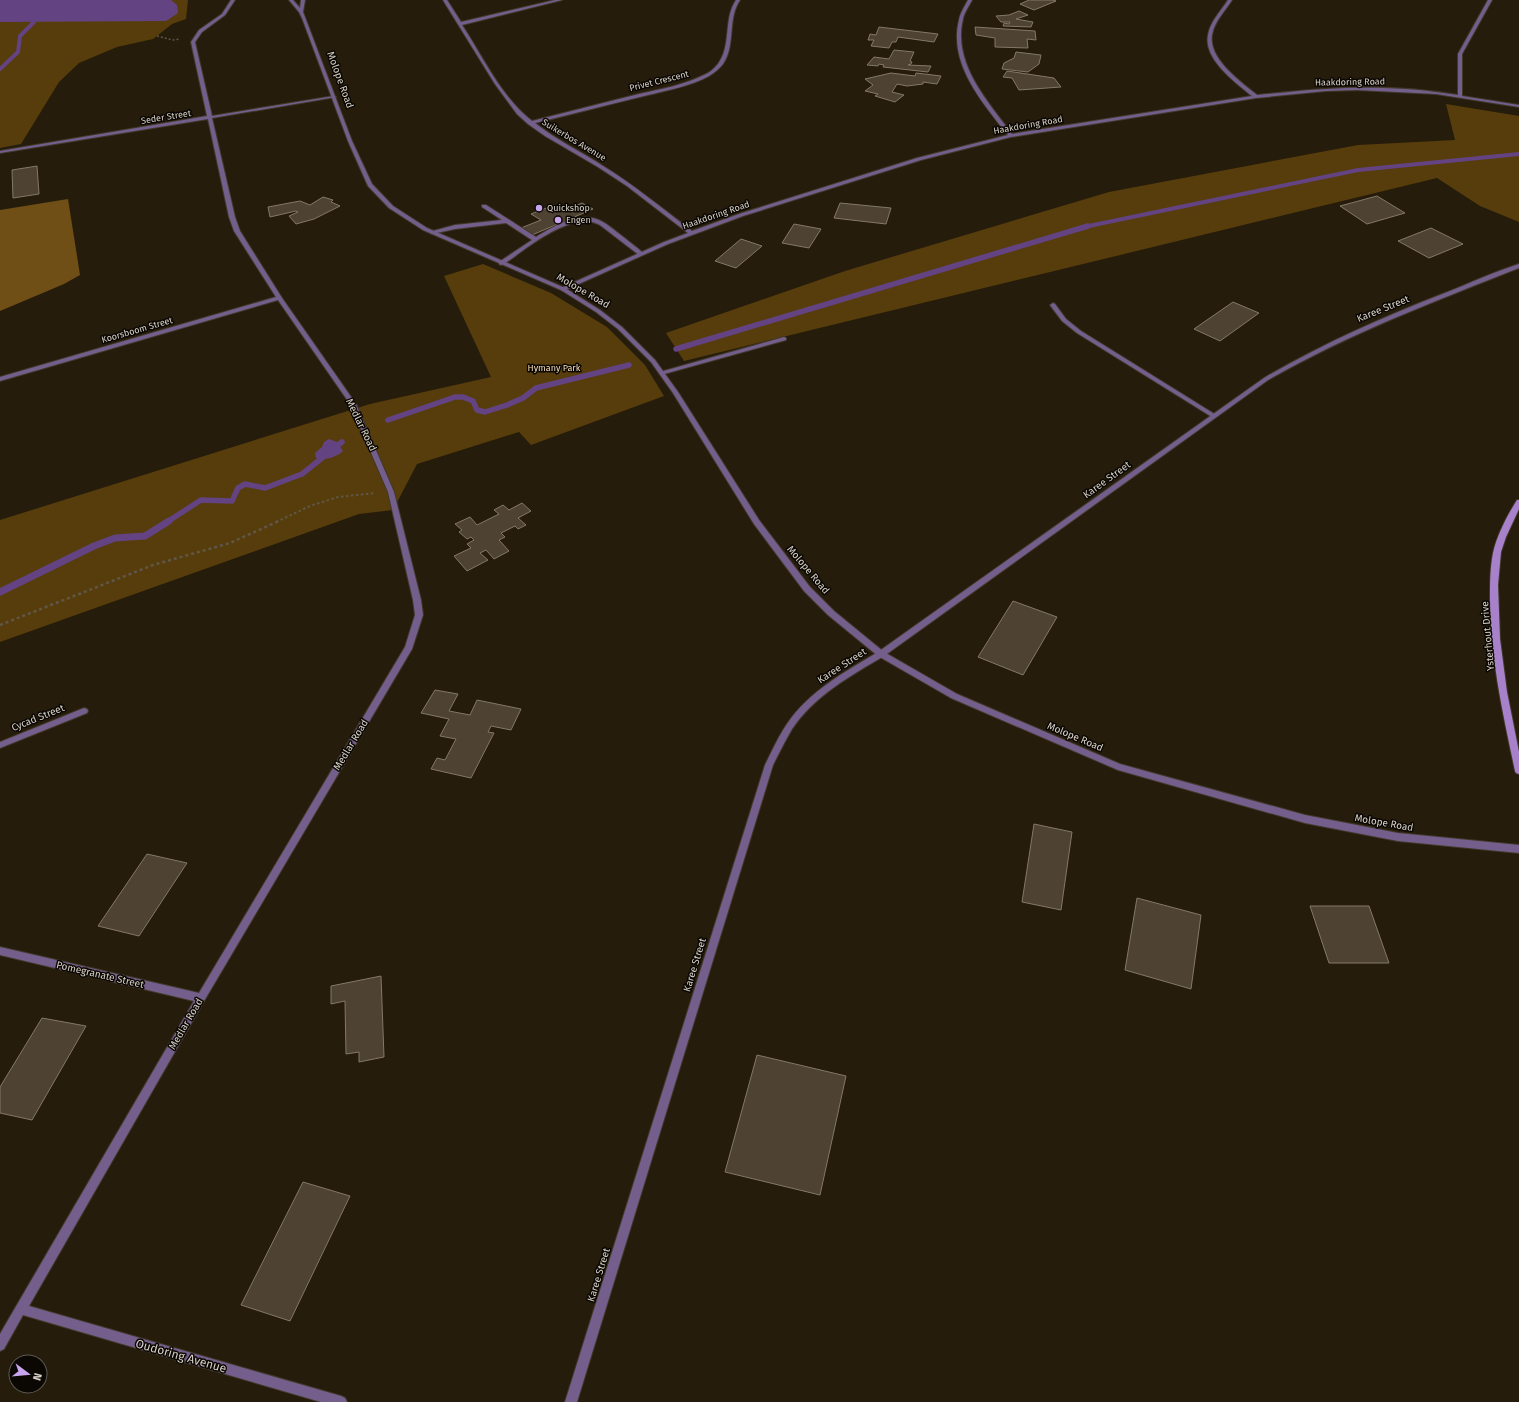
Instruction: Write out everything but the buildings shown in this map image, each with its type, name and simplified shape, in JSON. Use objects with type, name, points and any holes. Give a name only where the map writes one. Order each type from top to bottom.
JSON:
[{"type":"main road","name":"Ysterhout Drive","points":[[1519,502],[1508,524],[1496,558],[1495,607],[1499,660],[1519,771]]},
{"type":"street","points":[[194,38],[202,30],[225,15],[233,0]]},
{"type":"street","name":"Molope Road","points":[[291,0],[301,12],[358,160],[370,185],[379,196],[396,211],[432,232],[563,289],[598,311],[620,328],[653,361],[662,373],[756,522],[807,589],[831,613],[881,654],[954,696],[1118,767],[1305,819],[1398,838],[1519,849]]},
{"type":"street","points":[[301,12],[303,0]]},
{"type":"street","name":"Suikerbos Avenue","points":[[445,0],[509,102],[530,123],[629,185],[690,233]]},
{"type":"street","points":[[460,24],[560,0]]},
{"type":"street","name":"Privet Crescent","points":[[530,123],[686,84],[715,71],[724,60],[729,37],[730,17],[738,0]]},
{"type":"street","points":[[970,0],[961,19],[959,39],[960,57],[977,90],[1011,136]]},
{"type":"street","points":[[1230,0],[1210,35],[1209,44],[1212,53],[1219,64],[1256,97]]},
{"type":"street","points":[[1460,96],[1460,54],[1490,0]]},
{"type":"street","name":"Medlar Road","points":[[0,1345],[201,998],[409,647],[416,629],[419,615],[417,600],[391,492],[353,404],[278,298],[245,245],[232,218],[193,49],[194,38]]},
{"type":"street","name":"Haakdoring Road","points":[[563,289],[690,233],[905,163],[958,148],[1011,136],[1256,97],[1326,90],[1357,89],[1460,96],[1519,106]]},
{"type":"street","name":"Seder Street","points":[[0,152],[334,97]]},
{"type":"street","points":[[484,206],[536,240]]},
{"type":"street","points":[[501,263],[536,240],[573,222],[593,220],[598,222],[641,254]]},
{"type":"street","points":[[432,232],[455,227],[507,221]]},
{"type":"street","name":"Karee Street","points":[[571,1402],[769,765],[779,742],[808,703],[831,684],[881,654],[1266,379],[1303,356],[1345,336],[1519,266]]},
{"type":"street","name":"Koorsboom Street","points":[[0,379],[278,298]]},
{"type":"street","points":[[1053,305],[1064,320],[1079,332],[1214,416]]},
{"type":"street","points":[[662,373],[784,339]]},
{"type":"street","name":"Cycad Street","points":[[0,745],[84,711]]},
{"type":"street","name":"Pomegranate Street","points":[[0,951],[201,998]]},
{"type":"street","name":"Oudoring Avenue","points":[[21,1309],[341,1402]]},
{"type":"path","points":[[157,36],[172,40],[194,38]]},
{"type":"path","points":[[0,625],[153,565],[230,543],[310,506],[338,498],[391,492]]},
{"type":"green space","points":[[0,0],[188,0],[186,19],[172,24],[153,39],[117,47],[79,63],[59,82],[21,144],[0,148]]},
{"type":"green space","points":[[1446,104],[1519,116],[1519,222],[1480,206],[1437,178],[684,361],[666,333],[845,271],[1109,192],[1358,145],[1455,140]]},
{"type":"green space","name":"Hymany Park","points":[[483,264],[551,293],[607,327],[645,365],[664,396],[531,445],[519,432],[417,464],[393,510],[359,514],[0,642],[0,520],[370,404],[491,377],[444,276]]},
{"type":"shaded area","points":[[0,0],[171,0],[177,5],[178,13],[166,21],[0,22]]},
{"type":"shaded area","points":[[68,199],[80,275],[64,284],[0,311],[0,210]]},
{"type":"shaded area","points":[[329,439],[337,442],[343,451],[330,458],[316,458],[315,453],[322,447],[324,442]]},
{"type":"waterway","points":[[0,69],[18,52],[20,36],[34,22]]},
{"type":"waterway","points":[[1086,227],[1358,170],[1519,154]]},
{"type":"waterway","points":[[676,349],[1086,227]]},
{"type":"waterway","points":[[388,420],[455,397],[463,397],[473,401],[477,410],[485,412],[523,398],[536,388],[629,365]]},
{"type":"waterway","points":[[167,522],[201,500],[232,501],[238,488],[245,484],[265,488],[302,474],[342,442]]},
{"type":"waterway","points":[[0,592],[94,546],[115,538],[145,536],[169,521]]},
{"type":"place","name":"Quickshop","points":[[539,208]]},
{"type":"place","name":"Engen","points":[[558,220]]}]
